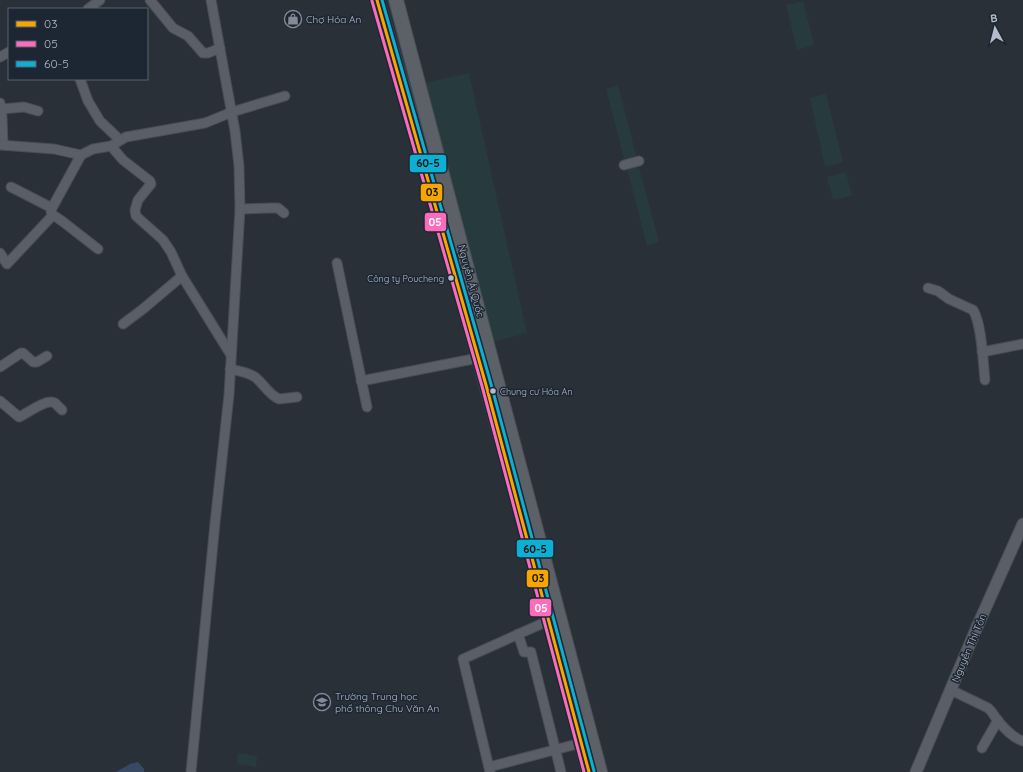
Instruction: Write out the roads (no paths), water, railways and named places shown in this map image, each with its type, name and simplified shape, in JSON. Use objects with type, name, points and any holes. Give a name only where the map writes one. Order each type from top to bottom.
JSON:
[{"type":"main road","points":[[378,0],[435,197],[484,356]]},
{"type":"main road","name":"Nguyễn Ái Quốc","points":[[396,0],[589,772]]},
{"type":"main road","name":"Nguyễn Ái Quốc","points":[[484,356],[600,772]]},
{"type":"street","points":[[89,8],[100,0]]},
{"type":"street","points":[[150,0],[173,28],[188,36],[203,53],[208,53],[220,48]]},
{"type":"street","points":[[191,772],[214,530],[229,395],[240,209],[238,166],[232,112],[211,0]]},
{"type":"street","points":[[80,80],[88,101],[100,121],[120,140]]},
{"type":"street","points":[[0,253],[7,264],[52,212],[81,156],[93,149],[111,146],[120,140],[136,135],[205,123],[232,112],[285,96]]},
{"type":"street","points":[[38,111],[24,107],[1,106],[2,145],[54,149],[81,156]]},
{"type":"street","points":[[111,146],[123,160],[150,181],[150,184],[138,200],[135,210],[136,216],[163,240],[182,276],[231,355]]},
{"type":"street","points":[[624,166],[639,161]]},
{"type":"street","points":[[11,187],[52,212],[98,249]]},
{"type":"street","points":[[240,209],[278,208],[284,213]]},
{"type":"street","points":[[337,263],[367,407]]},
{"type":"street","points":[[123,324],[182,276]]},
{"type":"street","points":[[928,288],[938,291],[949,299],[973,310],[977,318],[985,380]]},
{"type":"street","points":[[219,336],[226,334],[233,328]]},
{"type":"street","points":[[982,352],[1023,344]]},
{"type":"street","points":[[0,367],[21,353],[33,362],[37,362],[47,356]]},
{"type":"street","points":[[361,381],[484,356]]},
{"type":"street","points":[[230,370],[244,372],[251,375],[256,378],[267,391],[279,399],[297,397]]},
{"type":"street","points":[[2,405],[18,417],[49,402],[54,403],[62,410]]},
{"type":"street","name":"Nguyễn Thị Tồn","points":[[916,772],[1023,524]]},
{"type":"street","points":[[550,620],[463,659],[490,769],[581,743]]},
{"type":"street","points":[[518,634],[524,652],[531,652],[561,772]]},
{"type":"street","points":[[951,690],[988,708],[1016,738],[1023,741]]},
{"type":"street","points":[[982,748],[998,720]]},
{"type":"water","points":[[138,762],[144,769],[144,772],[116,772],[130,764]]},
{"type":"place","name":"Chợ Hóa An","points":[[293,19]]},
{"type":"place","name":"Công ty Poucheng","points":[[451,278]]},
{"type":"place","name":"Chung cư Hóa An","points":[[493,391]]},
{"type":"place","name":"Trường Trung học phổ thông Chu Văn An","points":[[322,702]]}]
